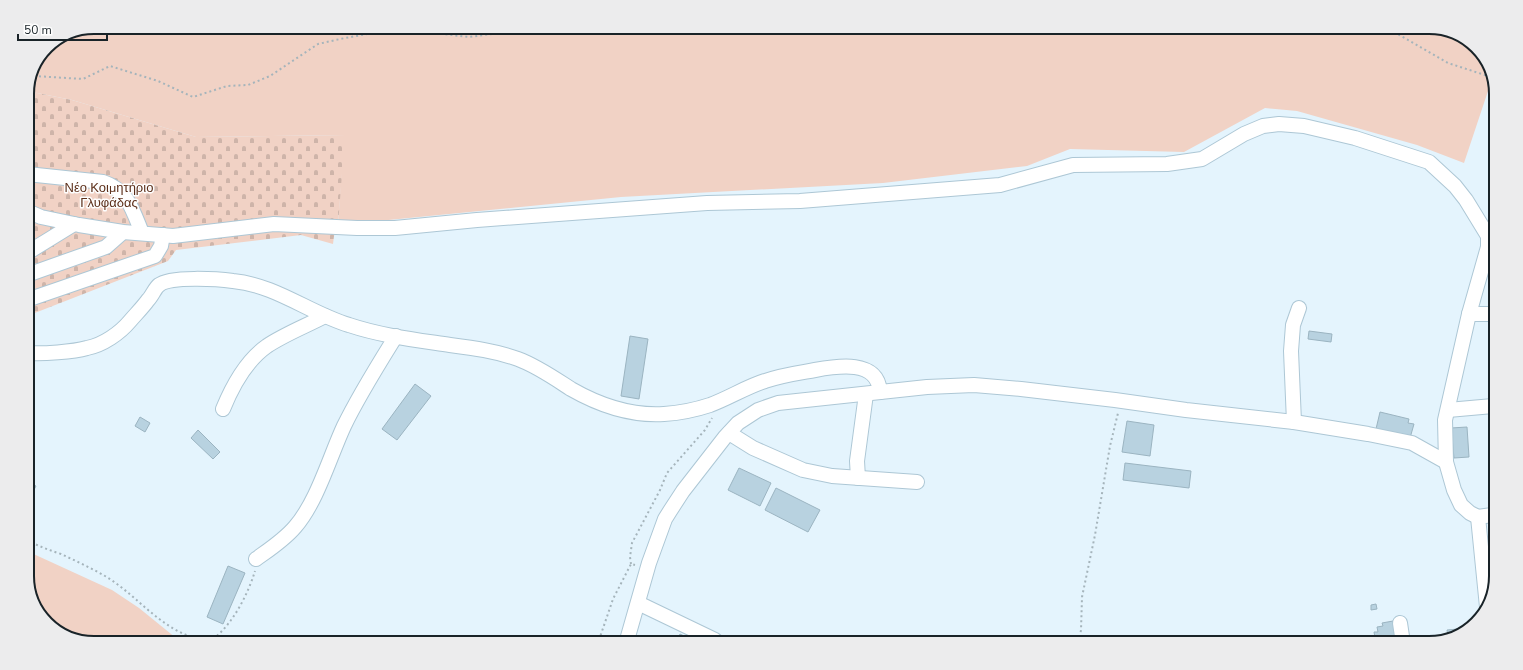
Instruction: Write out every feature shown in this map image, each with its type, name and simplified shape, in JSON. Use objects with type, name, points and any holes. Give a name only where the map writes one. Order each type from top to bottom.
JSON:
[{"type":"street","points":[[34,214],[41,217],[74,224],[123,232],[173,236],[274,224],[357,228],[395,228],[485,219],[707,203],[800,201],[1000,185],[1073,165],[1167,164],[1202,159],[1244,134],[1263,126],[1279,124],[1304,126],[1355,138],[1429,162],[1455,186],[1466,200],[1488,236],[1488,247],[1469,314],[1445,420],[1446,462],[1454,490],[1462,505],[1470,513],[1485,516],[1487,592]]},
{"type":"street","points":[[34,175],[103,182],[115,187],[126,198],[142,233]]},
{"type":"street","points":[[34,245],[74,224]]},
{"type":"street","points":[[34,273],[106,247],[123,232]]},
{"type":"street","points":[[34,298],[155,256],[161,246],[163,235]]},
{"type":"street","points":[[34,353],[87,348],[103,342],[127,326],[147,302],[159,284],[169,281],[204,279],[252,283],[350,326],[396,336],[499,353],[540,369],[573,390],[596,402],[636,412],[663,414],[687,411],[715,403],[764,381],[786,374],[836,367],[855,367],[868,371],[876,378],[880,385],[880,392]]},
{"type":"street","points":[[1294,422],[1291,352],[1293,325],[1299,308]]},
{"type":"street","points":[[1469,314],[1489,314]]},
{"type":"street","points":[[223,410],[230,392],[247,366],[266,347],[325,316]]},
{"type":"street","points":[[256,560],[284,539],[297,526],[306,510],[344,425],[396,336]]},
{"type":"street","points":[[628,636],[647,568],[665,519],[683,491],[728,433],[738,423],[758,410],[778,403],[927,387],[974,385],[1021,389],[1294,422],[1412,443],[1446,462]]},
{"type":"street","points":[[858,478],[858,461],[866,394]]},
{"type":"street","points":[[1448,410],[1489,406]]},
{"type":"street","points":[[728,433],[753,448],[803,470],[832,476],[917,482]]},
{"type":"street","points":[[638,603],[707,636]]},
{"type":"street","points":[[1400,623],[1402,636]]},
{"type":"path","points":[[37,76],[83,79],[110,66],[158,81],[193,97],[227,86],[248,85],[270,76],[318,44],[367,34]]},
{"type":"path","points":[[443,34],[469,37],[492,34]]},
{"type":"path","points":[[1397,34],[1448,64],[1486,76]]},
{"type":"path","points":[[1488,236],[1489,220]]},
{"type":"path","points":[[1080,636],[1082,597],[1095,535],[1110,446],[1121,400]]},
{"type":"path","points":[[600,636],[613,599],[631,564],[630,557],[632,543],[660,490],[667,473],[709,424],[713,417],[715,403]]},
{"type":"path","points":[[34,544],[106,576],[161,621],[177,632],[189,636]]},
{"type":"path","points":[[216,636],[224,630],[245,598],[251,585],[256,560]]},
{"type":"path","points":[[631,564],[647,568]]},
{"type":"green space","points":[[94,34],[1429,34],[1441,35],[1465,46],[1479,61],[1483,68],[1489,89],[1464,163],[1417,145],[1297,111],[1265,108],[1184,152],[1070,149],[1027,166],[883,183],[621,197],[338,225],[344,135],[196,137],[72,100],[34,92],[35,82],[44,61],[61,44],[82,35]]},
{"type":"green space","name":"Νέο Κοιμητήριο Γλυφάδας","points":[[34,92],[72,100],[196,137],[345,135],[338,225],[333,244],[301,235],[176,250],[168,261],[34,313]]},
{"type":"green space","points":[[34,554],[112,590],[139,608],[174,636],[94,636],[82,635],[64,628],[58,624],[44,609],[37,595],[34,580]]},
{"type":"building","points":[[1309,331],[1332,334],[1331,342],[1308,339]]},
{"type":"building","points":[[630,336],[648,339],[639,399],[621,396]]},
{"type":"building","points":[[415,384],[431,396],[397,440],[382,429]]},
{"type":"building","points":[[1380,412],[1409,419],[1408,423],[1414,424],[1410,438],[1376,429]]},
{"type":"building","points":[[140,417],[150,423],[145,432],[135,426]]},
{"type":"building","points":[[1127,421],[1154,425],[1150,456],[1122,452]]},
{"type":"building","points":[[1467,427],[1469,457],[1454,458],[1451,428]]},
{"type":"building","points":[[198,430],[220,452],[213,459],[191,438]]},
{"type":"building","points":[[1125,463],[1191,471],[1189,488],[1123,480]]},
{"type":"building","points":[[739,468],[771,483],[760,506],[728,490]]},
{"type":"building","points":[[776,488],[820,510],[808,532],[765,510]]},
{"type":"building","points":[[228,566],[245,573],[223,624],[207,617]]},
{"type":"building","points":[[1376,604],[1377,609],[1371,610],[1371,605]]},
{"type":"building","points":[[1393,621],[1395,636],[1375,636],[1374,632],[1378,632],[1377,627],[1383,626],[1382,623]]},
{"type":"building","points":[[1457,629],[1447,633],[1447,630]]}]
